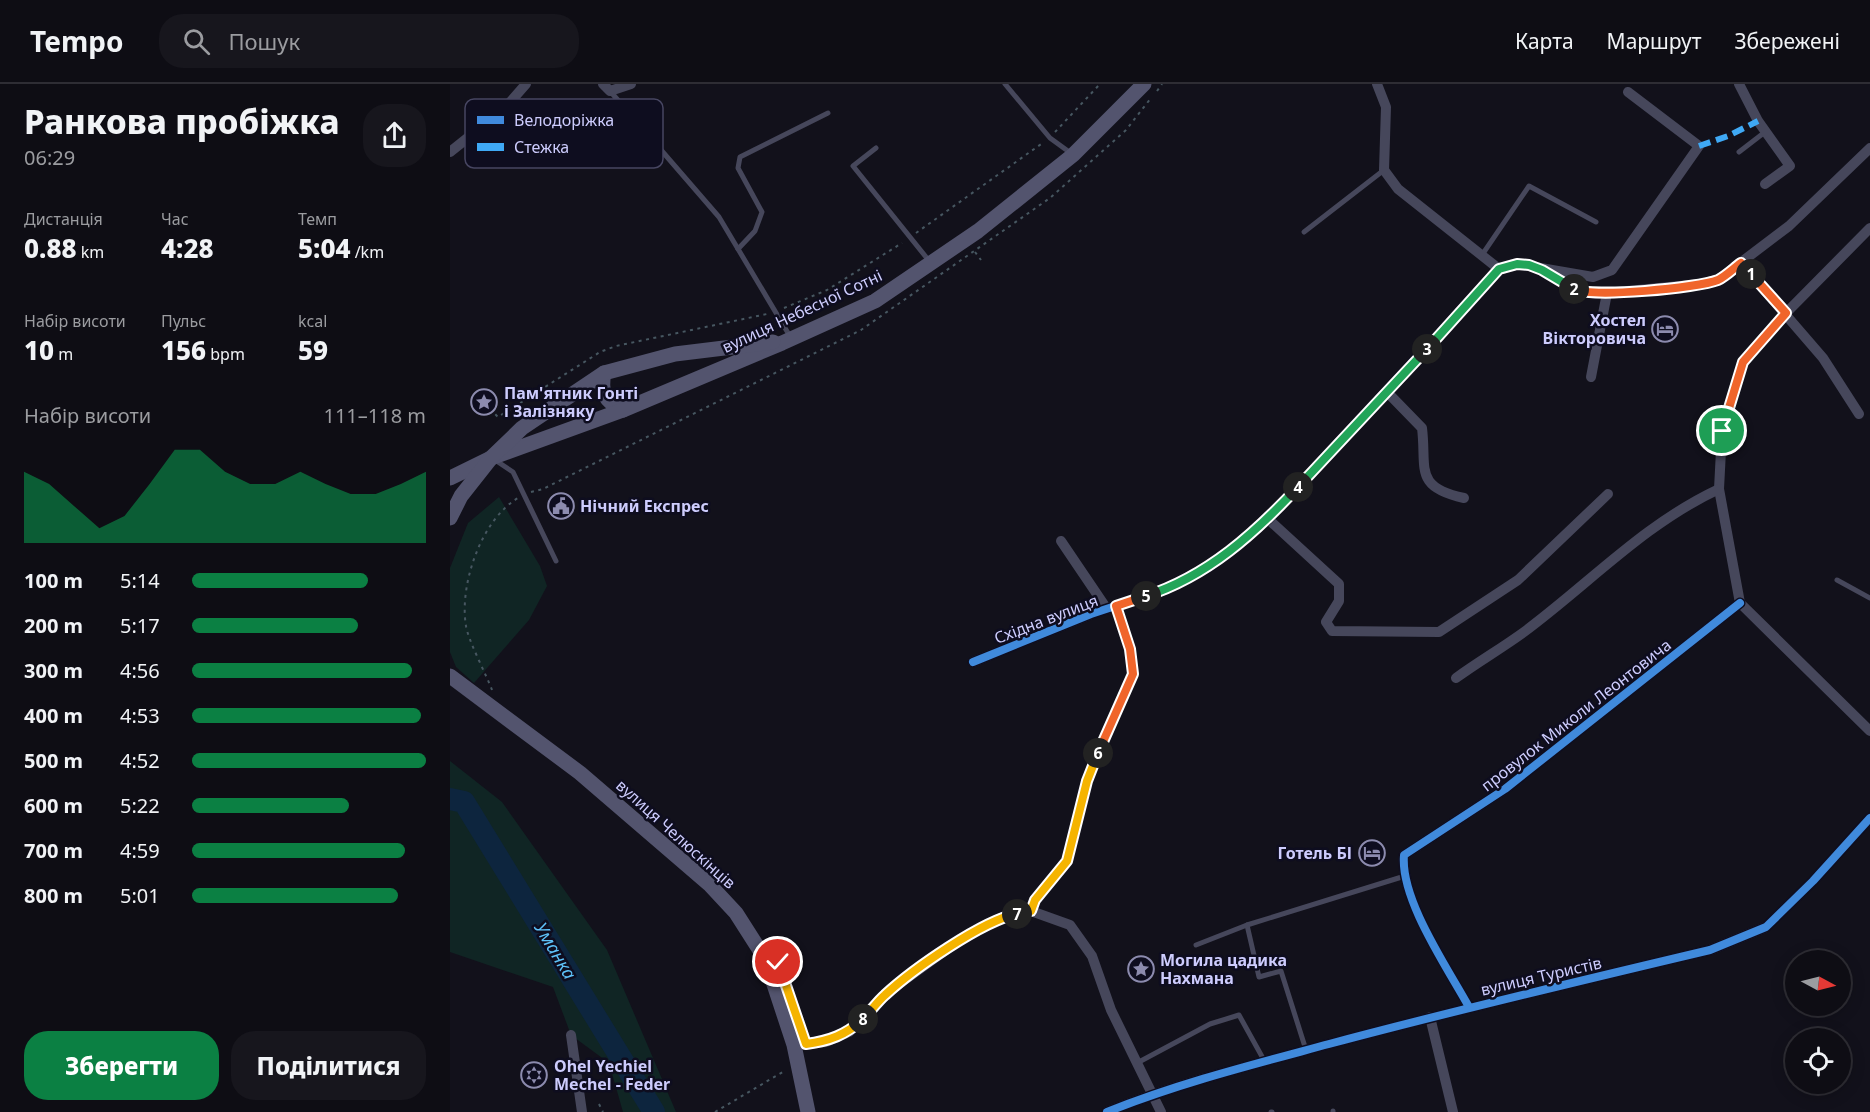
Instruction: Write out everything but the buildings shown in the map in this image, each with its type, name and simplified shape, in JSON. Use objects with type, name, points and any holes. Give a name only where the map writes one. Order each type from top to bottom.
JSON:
[{"type":"main road","name":"вулиця Небесної Сотні","points":[[491,458],[623,410],[792,339],[875,301],[978,231],[1073,155],[1144,84]]},
{"type":"main road","points":[[450,518],[461,496],[491,458],[522,429],[604,373],[675,354],[792,339]]},
{"type":"main road","points":[[604,373],[601,384],[603,395],[610,405],[623,410]]},
{"type":"main road","points":[[450,478],[491,458]]},
{"type":"main road","name":"вулиця Челюскінців","points":[[450,676],[580,773],[709,884],[736,913],[766,960],[794,1045],[808,1112]]},
{"type":"street","points":[[513,99],[526,84]]},
{"type":"street","points":[[606,88],[631,84]]},
{"type":"street","points":[[1377,84],[1386,107],[1384,170],[1398,189],[1499,269],[1517,264],[1593,277],[1612,270],[1699,146],[1628,92]]},
{"type":"street","points":[[1739,84],[1766,132],[1790,166],[1765,184]]},
{"type":"street","points":[[450,152],[465,140]]},
{"type":"street","points":[[1542,270],[1579,291],[1606,292],[1701,284],[1719,279],[1789,226],[1870,148]]},
{"type":"street","points":[[1870,228],[1786,313],[1743,362],[1722,431],[1719,489],[1740,603],[1870,731]]},
{"type":"street","points":[[1741,263],[1823,358],[1859,414]]},
{"type":"street","name":"Східна вулиця","points":[[973,662],[1112,607],[1164,590],[1195,576],[1268,519],[1388,393],[1499,269]]},
{"type":"street","points":[[1591,377],[1606,292]]},
{"type":"street","points":[[1388,393],[1422,428],[1423,472],[1430,482],[1450,495],[1464,498]]},
{"type":"street","points":[[1456,678],[1524,632],[1645,532],[1685,505],[1719,489]]},
{"type":"street","points":[[1268,519],[1339,584],[1339,600],[1326,622],[1332,631],[1439,632],[1518,580],[1608,494]]},
{"type":"street","points":[[1061,541],[1112,607]]},
{"type":"street","name":"провулок Миколи Леонтовича","points":[[1404,872],[1404,855],[1505,789],[1740,603]]},
{"type":"street","name":"вулиця Туристів","points":[[1107,1112],[1152,1094],[1305,1050],[1469,1007],[1710,950],[1742,938],[1766,927],[1813,882],[1870,818]]},
{"type":"street","points":[[1404,872],[1411,899],[1469,1007]]},
{"type":"street","points":[[794,1045],[826,1042],[849,1032],[884,995],[964,937],[1005,916],[1031,911],[1070,925],[1092,956],[1111,1010],[1161,1112]]},
{"type":"street","points":[[1430,1017],[1453,1112]]},
{"type":"street","points":[[571,1035],[582,1112]]},
{"type":"lane","points":[[1005,84],[1050,138],[1073,155]]},
{"type":"lane","points":[[738,249],[755,231],[762,212],[738,168],[740,157],[828,113]]},
{"type":"lane","points":[[1739,152],[1766,132]]},
{"type":"lane","points":[[876,148],[853,166],[931,263]]},
{"type":"lane","points":[[663,153],[719,217],[792,339]]},
{"type":"lane","points":[[1304,232],[1384,170]]},
{"type":"lane","points":[[1481,256],[1529,186],[1596,222]]},
{"type":"lane","points":[[491,458],[513,472],[555,561]]},
{"type":"lane","points":[[1837,580],[1870,598]]},
{"type":"lane","points":[[1196,945],[1247,925],[1404,872]]},
{"type":"lane","points":[[1247,925],[1259,977],[1281,971],[1305,1050]]},
{"type":"lane","points":[[1137,1063],[1210,1024],[1239,1015],[1265,1062]]},
{"type":"path","points":[[490,409],[498,417],[600,352],[616,346],[775,311],[827,290],[910,237],[1050,138],[1100,84]]},
{"type":"path","points":[[975,252],[981,260]]},
{"type":"path","points":[[492,691],[466,627],[466,589],[470,568],[487,532],[509,504],[524,494],[543,489],[850,335],[900,304]]},
{"type":"path","points":[[1031,911],[1035,900],[1067,861],[1087,781],[1133,674],[1130,649],[1112,607]]},
{"type":"path","points":[[715,1112],[797,1064]]},
{"type":"path","points":[[599,1104],[603,1112]]},
{"type":"green space","points":[[499,497],[540,566],[547,586],[529,620],[474,683],[456,667],[450,652],[450,568],[468,523]]},
{"type":"green space","points":[[450,761],[502,802],[607,950],[676,1112],[623,1112],[609,1063],[571,1035],[553,987],[450,952]]},
{"type":"waterway","name":"Уманка","points":[[450,799],[464,802],[654,1112]]},
{"type":"marked path","points":[[1699,146],[1728,136],[1758,121]]},
{"type":"cycle path","points":[[973,662],[1091,614],[1164,590],[1212,565],[1268,519],[1499,269]]},
{"type":"cycle path","points":[[1469,1007],[1417,912],[1409,892],[1404,855],[1505,789],[1740,603]]},
{"type":"cycle path","points":[[1107,1112],[1189,1083],[1301,1051],[1710,950],[1766,927],[1813,881],[1870,818]]},
{"type":"place","name":"Хостел Вікторовича","points":[[1665,329]]},
{"type":"place","name":"Пам'ятник Гонті і Залізняку","points":[[484,402]]},
{"type":"place","name":"Нічний Експрес","points":[[561,506]]},
{"type":"place","name":"Готель БІ","points":[[1372,853]]},
{"type":"place","name":"Могила цадика Нахмана","points":[[1141,969]]},
{"type":"place","name":"Ohel Yechiel Mechel - Feder","points":[[534,1075]]},
{"type":"route","points":[[778,962],[806,1044],[826,1042],[849,1032],[884,995],[964,937],[1005,916],[1031,911],[1035,900],[1067,861],[1087,781],[1133,674],[1130,649],[1116,606],[1164,590],[1195,576],[1268,519],[1388,393],[1499,269],[1517,264],[1529,265],[1579,291],[1596,294],[1701,284],[1719,279],[1741,263],[1786,313],[1743,362],[1722,431]]}]
